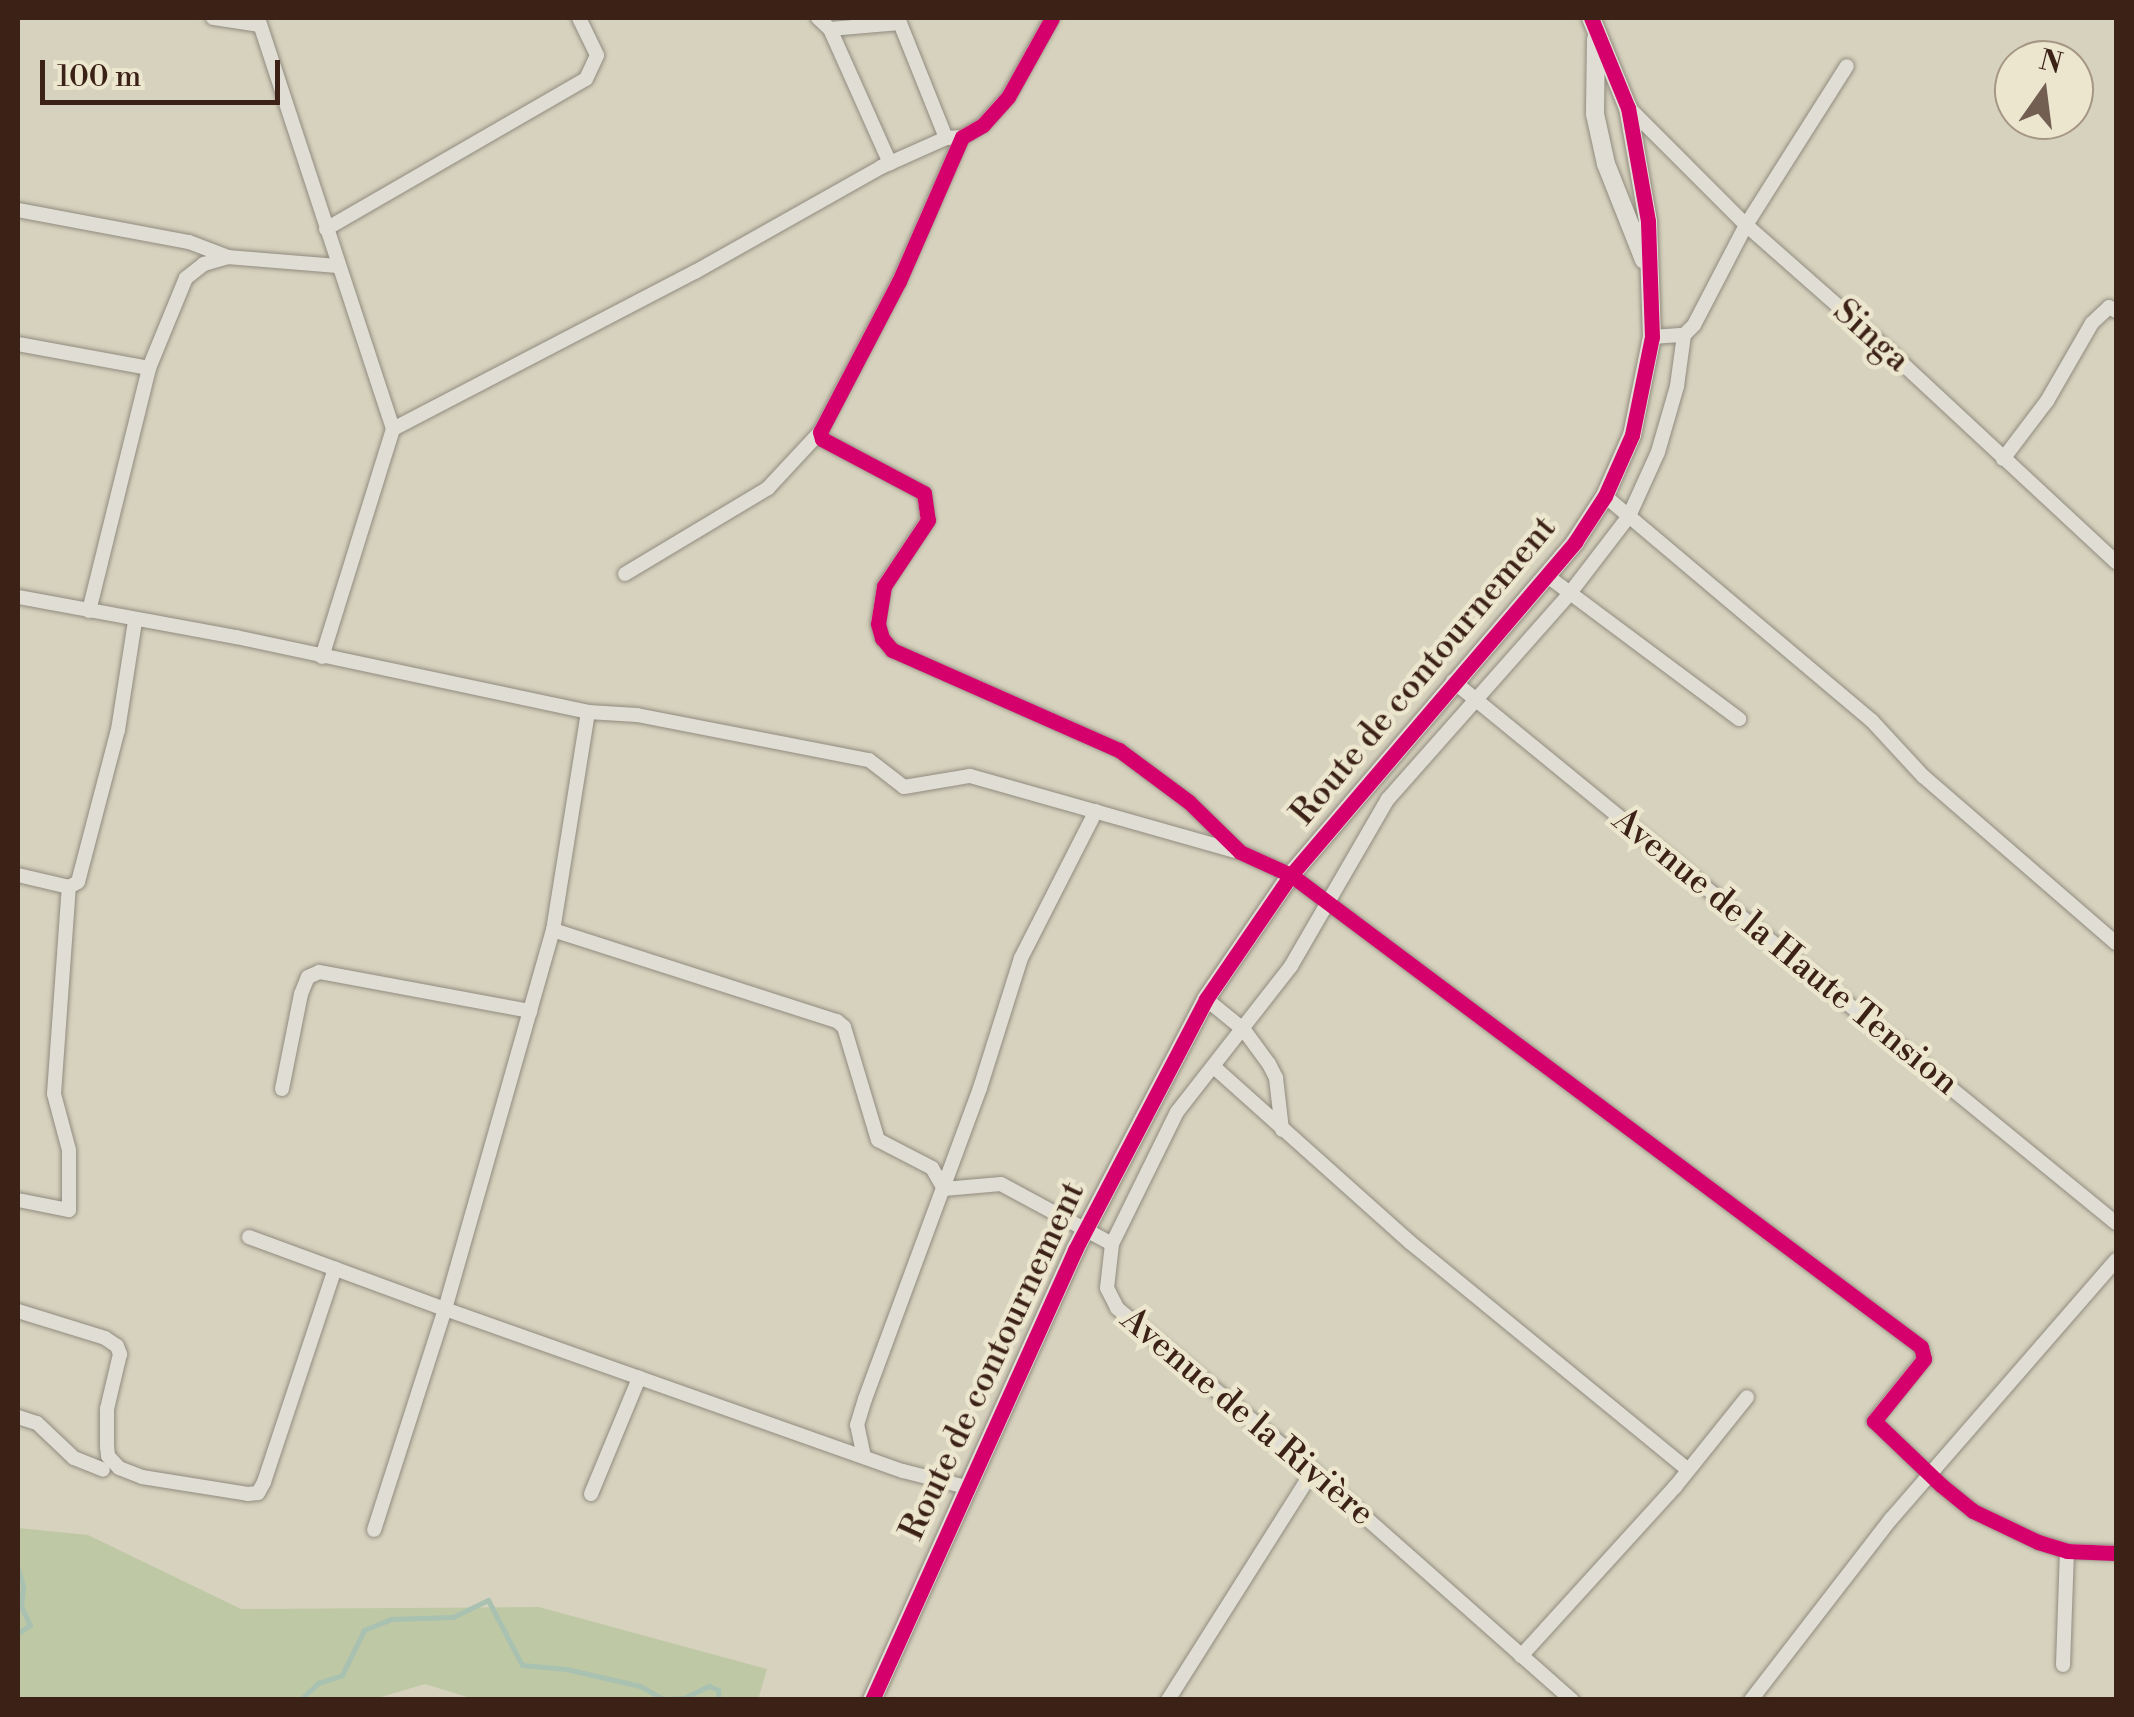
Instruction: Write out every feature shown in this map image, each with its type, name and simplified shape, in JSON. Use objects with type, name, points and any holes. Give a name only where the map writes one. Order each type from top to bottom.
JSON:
[{"type":"street","points":[[213,18],[258,21],[393,429],[322,657]]},
{"type":"street","points":[[326,229],[586,79],[597,55],[579,18]]},
{"type":"street","points":[[818,18],[830,29],[890,163]]},
{"type":"street","points":[[393,429],[695,272],[890,163],[983,125],[1008,97],[1052,18]]},
{"type":"street","name":"Route de contournement","points":[[1591,18],[1596,39],[1595,114],[1602,148],[1648,272]]},
{"type":"street","points":[[624,574],[768,488],[820,432],[900,282],[954,138],[899,20],[830,29]]},
{"type":"street","name":"Route de contournement","points":[[872,1700],[1086,1228],[1206,999],[1291,876],[1546,575],[1606,496],[1632,435],[1652,337],[1648,221],[1628,108],[1614,66],[1596,39]]},
{"type":"street","points":[[944,1188],[1002,1184],[1112,1244],[1177,1112],[1291,966],[1325,901],[1388,799],[1570,592],[1629,516],[1658,452],[1676,386],[1684,334],[1746,226],[1847,66]]},
{"type":"street","name":"Singa","points":[[1628,108],[1746,226],[1890,352],[2116,562]]},
{"type":"street","points":[[18,210],[189,242],[228,257],[337,266]]},
{"type":"street","points":[[88,611],[149,368],[186,278],[204,264],[228,257]]},
{"type":"street","points":[[2003,459],[2042,410],[2092,323],[2114,304]]},
{"type":"street","points":[[1652,337],[1684,334]]},
{"type":"street","points":[[18,344],[149,368]]},
{"type":"street","points":[[820,432],[822,439],[924,494],[928,520],[884,586],[878,624],[892,650],[1119,750],[1189,802],[1240,852]]},
{"type":"street","points":[[1606,496],[1872,721],[1923,776],[2116,944]]},
{"type":"street","points":[[1546,575],[1739,719]]},
{"type":"street","points":[[18,597],[588,712],[637,715],[869,760],[904,787],[970,776],[1240,852],[1291,876],[1920,1347],[1924,1359],[1874,1421],[1928,1474],[1973,1510],[2038,1542],[2067,1551],[2116,1554]]},
{"type":"street","points":[[18,1200],[69,1210],[69,1150],[54,1094],[70,887],[82,874],[118,730],[135,621]]},
{"type":"street","name":"Avenue de la Haute Tension","points":[[1453,681],[2116,1223]]},
{"type":"street","points":[[374,1530],[445,1309],[553,930],[588,712]]},
{"type":"street","points":[[864,1457],[857,1426],[944,1188],[1021,958],[1096,811]]},
{"type":"street","points":[[18,874],[70,887]]},
{"type":"street","points":[[553,930],[837,1021],[844,1027],[878,1140],[932,1168],[944,1188]]},
{"type":"street","points":[[282,1089],[301,994],[308,977],[319,972],[530,1011]]},
{"type":"street","points":[[1206,999],[1244,1030],[1276,1078],[1282,1130]]},
{"type":"street","points":[[1214,1067],[1282,1130],[1687,1470]]},
{"type":"street","points":[[248,1237],[864,1457],[966,1487]]},
{"type":"street","name":"Avenue de la Rivière","points":[[1112,1244],[1107,1288],[1117,1308],[1314,1471],[1572,1700]]},
{"type":"street","points":[[1752,1700],[1928,1474],[2116,1260]]},
{"type":"street","points":[[18,1311],[105,1338],[117,1346],[120,1354],[107,1409],[107,1446],[108,1456],[119,1468],[142,1476],[248,1494],[258,1492],[264,1482],[335,1268]]},
{"type":"street","points":[[591,1494],[639,1378]]},
{"type":"street","points":[[1522,1656],[1747,1397]]},
{"type":"street","points":[[18,1417],[37,1423],[74,1458],[102,1470]]},
{"type":"street","points":[[1168,1700],[1314,1471]]},
{"type":"street","points":[[2063,1665],[2067,1551]]},
{"type":"green space","points":[[18,1528],[88,1535],[241,1609],[539,1607],[767,1669],[758,1700],[477,1700],[425,1684],[371,1700],[18,1699]]},
{"type":"waterway","points":[[18,1569],[23,1587],[21,1606],[30,1625],[18,1633]]},
{"type":"waterway","points":[[300,1700],[318,1683],[342,1675],[364,1630],[391,1619],[453,1617],[488,1600],[522,1665],[566,1669],[640,1686],[663,1699],[684,1698],[709,1686],[718,1690],[719,1700]]},
{"type":"cycle path","points":[[1052,18],[1008,97],[983,125],[962,137],[899,281],[820,432],[822,439],[924,493],[928,520],[884,586],[878,624],[882,638],[892,650],[1119,750],[1189,802],[1240,852],[1291,875],[1921,1347],[1924,1359],[1874,1421],[1941,1485],[1973,1511],[2038,1542],[2067,1551],[2116,1553]]},
{"type":"cycle path","points":[[872,1700],[1075,1250],[1206,999],[1291,875],[1575,542],[1605,496],[1632,435],[1652,337],[1648,221],[1628,108],[1591,18]]}]
